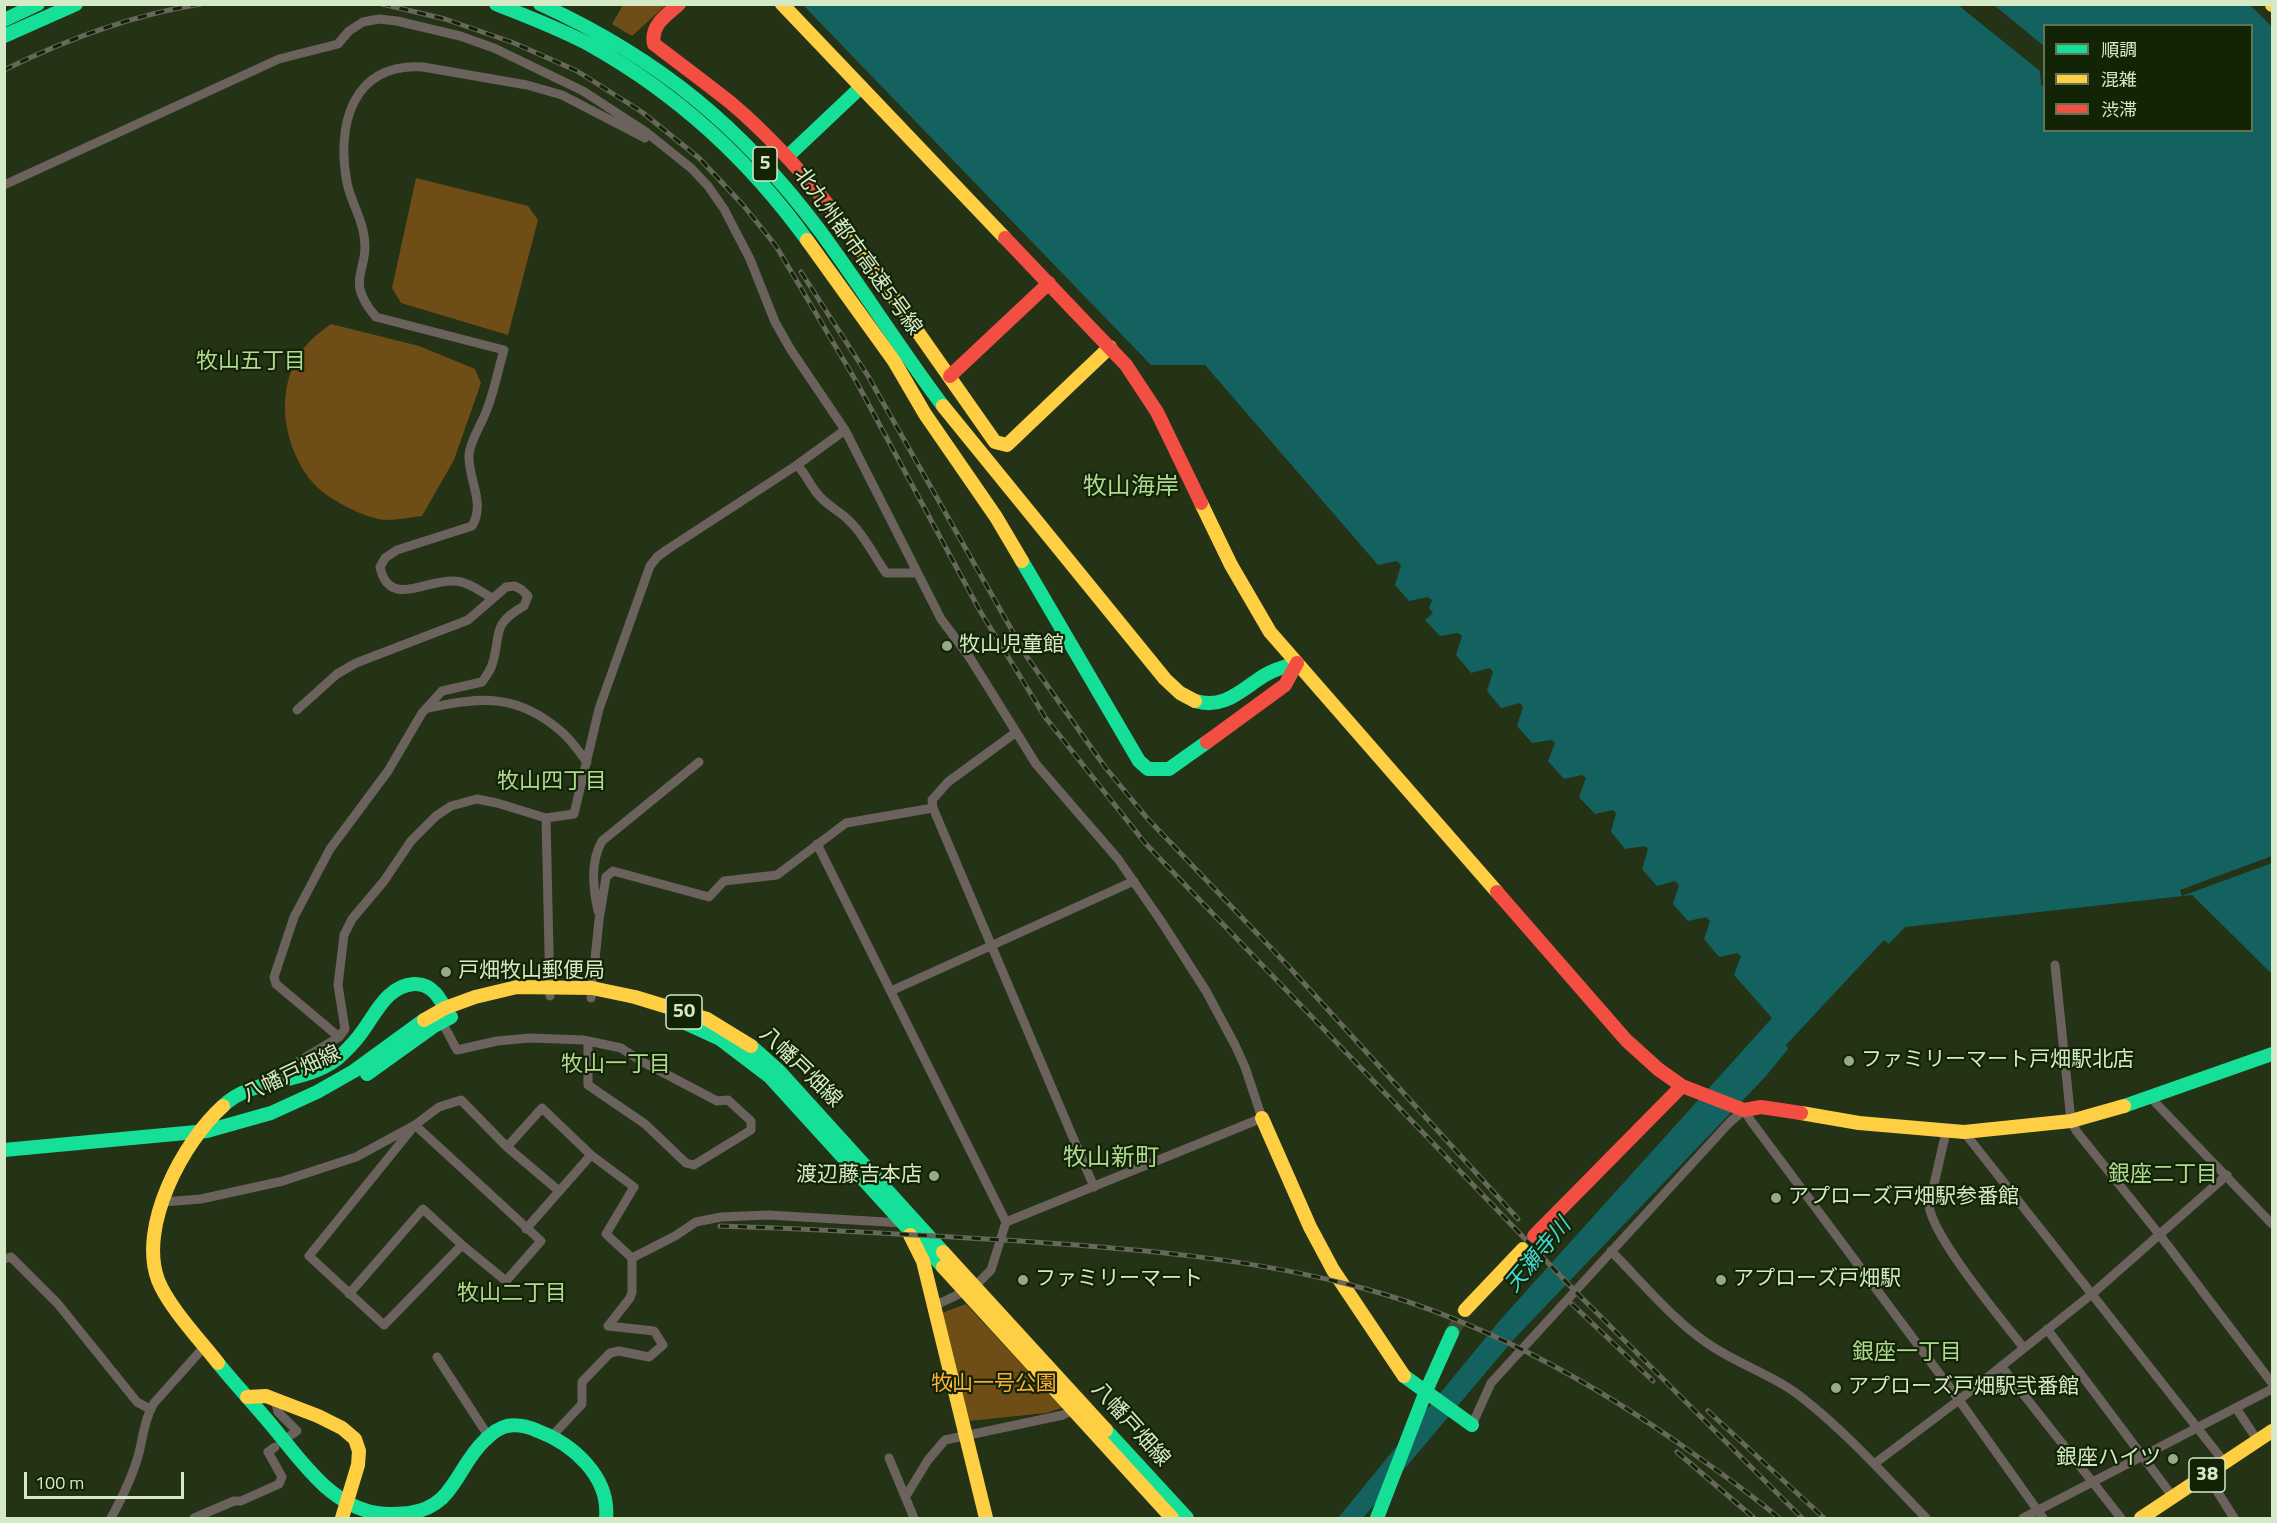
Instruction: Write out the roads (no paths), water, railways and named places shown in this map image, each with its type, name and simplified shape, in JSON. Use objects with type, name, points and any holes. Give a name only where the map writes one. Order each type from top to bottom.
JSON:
[{"type":"main road","points":[[4,20],[38,4]]},
{"type":"main road","points":[[4,36],[76,4]]},
{"type":"main road","name":"北九州都市高速5号線","points":[[496,4],[549,25],[629,68],[671,98],[712,133],[750,170],[783,207],[894,361],[925,414],[996,517],[1132,753],[1148,769],[1169,770],[1285,685],[1297,663]]},
{"type":"main road","name":"北九州都市高速5号線","points":[[540,4],[597,30],[639,55],[682,87],[726,125],[761,160],[818,229],[930,387],[1051,535],[1105,606],[1179,692],[1200,702],[1212,704],[1223,702],[1244,692],[1274,669],[1297,663]]},
{"type":"main road","points":[[679,4],[653,30],[651,37],[654,44],[732,104],[787,157],[836,214],[995,442],[1007,445],[1110,346]]},
{"type":"main road","points":[[782,4],[1110,346],[1143,389],[1157,412],[1231,565],[1270,632],[1626,1040],[1658,1069],[1682,1086],[1744,1110],[1761,1107],[1859,1123],[1964,1132],[2072,1121],[2151,1098],[2272,1054]]},
{"type":"main road","points":[[787,157],[861,87]]},
{"type":"main road","points":[[950,376],[1049,283]]},
{"type":"main road","points":[[446,1016],[432,988],[417,983],[397,988],[382,1001],[361,1034],[336,1059],[311,1074],[237,1094],[199,1128],[186,1149],[158,1213],[153,1244],[158,1278],[169,1299],[204,1347],[315,1476],[346,1501],[376,1513],[413,1512],[433,1507],[446,1493],[477,1446],[508,1426],[521,1424],[552,1436],[581,1456],[602,1490],[608,1507],[606,1518]]},
{"type":"main road","name":"八幡戸畑線","points":[[4,1150],[207,1131],[271,1113],[317,1092],[354,1071],[427,1018],[446,1016],[478,1006],[550,991],[635,997],[707,1019],[748,1044],[787,1080],[913,1217],[969,1290],[1073,1410],[1172,1518]]},
{"type":"main road","name":"八幡戸畑線","points":[[592,993],[701,1028],[740,1051],[770,1077],[903,1223],[1187,1518]]},
{"type":"main road","name":"八幡戸畑線","points":[[4,1160],[209,1141],[275,1122],[323,1100],[360,1079],[446,1016]]},
{"type":"main road","points":[[1534,1236],[1682,1086]]},
{"type":"main road","points":[[1262,1118],[1301,1207],[1333,1270],[1400,1373],[1472,1425]]},
{"type":"main road","points":[[903,1223],[923,1261],[986,1518]]},
{"type":"main road","points":[[1465,1310],[1523,1249]]},
{"type":"main road","points":[[1380,1512],[1430,1394],[1452,1333]]},
{"type":"main road","points":[[247,1398],[266,1396],[318,1416],[342,1428],[355,1439],[359,1451],[358,1465],[342,1518]]},
{"type":"main road","name":"38","points":[[2141,1518],[2272,1431]]},
{"type":"main road","name":"38","points":[[2157,1518],[2272,1442]]},
{"type":"street","points":[[4,185],[279,59],[338,44],[349,31],[363,22],[379,19],[460,36],[527,63],[582,91],[620,114],[669,150],[708,186],[724,209],[750,259],[775,322],[845,430],[941,619],[970,658],[1036,765],[1134,881],[1206,992],[1245,1067],[1262,1118],[1006,1222]]},
{"type":"street","points":[[492,598],[465,583],[454,581],[402,590],[391,588],[383,579],[380,567],[386,558],[397,550],[472,526],[477,518],[479,507],[470,469],[469,452],[487,410],[504,350],[376,317],[367,307],[359,293],[359,276],[366,246],[365,238],[348,184],[345,165],[345,128],[350,112],[368,83],[379,74],[407,66],[423,67],[527,84],[562,95],[669,150]]},
{"type":"street","points":[[286,1081],[296,1063],[339,1037],[345,1029],[339,985],[344,935],[352,919],[384,881],[411,841],[436,816],[451,806],[477,799],[546,818],[574,814],[599,709],[650,566],[668,549],[798,465],[845,430]]},
{"type":"street","points":[[798,465],[807,474],[815,492],[830,507],[844,515],[856,528],[886,573],[916,573]]},
{"type":"street","points":[[297,710],[337,674],[356,663],[468,620],[506,587],[515,586],[528,596],[524,606],[509,614],[498,628],[492,667],[483,681],[442,691],[422,713],[388,771],[330,849],[294,917],[274,977],[276,984],[339,1037]]},
{"type":"street","points":[[428,708],[479,700],[523,705],[564,733],[586,762]]},
{"type":"street","points":[[1015,733],[948,782],[932,800],[933,808],[1094,1187]]},
{"type":"street","points":[[599,920],[594,881],[595,853],[602,840],[699,762]]},
{"type":"street","points":[[592,993],[599,920],[606,878],[613,870],[709,897],[724,881],[777,875],[846,823],[933,808]]},
{"type":"street","points":[[546,818],[550,991]]},
{"type":"street","points":[[817,844],[1006,1222],[991,1270],[969,1290],[934,1306]]},
{"type":"street","points":[[891,991],[1134,881]]},
{"type":"street","points":[[2055,965],[2072,1121],[2077,1132],[2159,1234],[2272,1383]]},
{"type":"street","points":[[446,1016],[457,1050],[497,1041],[530,1038],[588,1041],[621,1048],[717,1101],[728,1100],[751,1121],[752,1130],[694,1165],[686,1163],[645,1124],[588,1085],[588,1041]]},
{"type":"street","points":[[2151,1098],[2272,1224]]},
{"type":"street","points":[[163,1202],[201,1199],[282,1181],[356,1157],[415,1125],[439,1107],[461,1100],[507,1147],[559,1191]]},
{"type":"street","points":[[507,1147],[542,1108],[591,1155],[634,1187],[617,1220],[606,1234],[632,1258],[630,1298],[608,1326],[654,1331],[663,1345],[649,1357],[619,1351],[610,1353],[582,1382],[582,1404],[552,1436]]},
{"type":"street","points":[[1472,1425],[1491,1383],[1729,1123],[1744,1110],[1959,1400],[2040,1515]]},
{"type":"street","points":[[349,1294],[423,1209],[506,1281],[541,1241],[415,1125]]},
{"type":"street","points":[[415,1125],[309,1256],[384,1326],[462,1245]]},
{"type":"street","points":[[1946,1132],[1929,1206],[1931,1216],[1949,1248],[2023,1347]]},
{"type":"street","points":[[1964,1132],[2225,1463]]},
{"type":"street","points":[[526,1229],[591,1155]]},
{"type":"street","points":[[1874,1464],[1959,1400],[2092,1294],[2227,1175]]},
{"type":"street","points":[[632,1258],[675,1236],[696,1222],[721,1217],[768,1215],[903,1223]]},
{"type":"street","points":[[1611,1251],[1685,1325],[1726,1355],[1765,1373],[1804,1398],[1874,1464],[1926,1518]]},
{"type":"street","points":[[4,1259],[11,1257],[58,1305],[137,1402],[150,1409]]},
{"type":"street","points":[[2048,1329],[2173,1497]]},
{"type":"street","points":[[111,1518],[120,1502],[138,1455],[150,1409],[204,1347]]},
{"type":"street","points":[[437,1357],[489,1437]]},
{"type":"street","points":[[2001,1366],[2121,1518]]},
{"type":"street","points":[[2023,1518],[2040,1515],[2092,1482],[2272,1389]]},
{"type":"street","points":[[274,1400],[278,1412],[297,1431],[291,1435]]},
{"type":"street","points":[[2236,1408],[2258,1441]]},
{"type":"street","points":[[906,1496],[928,1460],[945,1440],[1063,1415],[1073,1410]]},
{"type":"street","points":[[194,1518],[279,1484],[282,1477],[268,1452],[275,1447]]},
{"type":"street","points":[[889,1458],[914,1518]]},
{"type":"street","points":[[2212,1483],[2234,1518]]},
{"type":"water","points":[[803,5],[1958,5],[2040,71],[2043,87],[2043,132],[2253,132],[2253,24],[2043,24],[2043,45],[1994,5],[2250,5],[2272,27],[2272,974],[2192,895],[1905,927],[1889,944],[1884,940],[1786,1045],[1788,1049],[1766,1076],[1514,1339],[1363,1518],[1338,1518],[1501,1319],[1772,1018],[1734,975],[1741,956],[1737,953],[1719,957],[1704,939],[1710,921],[1706,917],[1688,921],[1673,904],[1679,885],[1675,881],[1657,886],[1642,869],[1648,849],[1645,846],[1625,849],[1611,832],[1616,813],[1613,810],[1595,814],[1579,797],[1586,778],[1582,775],[1564,779],[1548,761],[1555,743],[1551,740],[1532,743],[1517,726],[1523,707],[1520,703],[1501,708],[1487,691],[1493,672],[1490,668],[1471,673],[1456,655],[1462,636],[1458,633],[1440,636],[1425,620],[1433,613],[1429,608],[1432,600],[1428,597],[1409,601],[1395,585],[1401,565],[1397,561],[1378,565],[1205,365],[1151,365]]},
{"type":"tunnel","points":[[1452,1333],[1465,1310]]},
{"type":"railway","points":[[4,70],[100,29],[201,4]]},
{"type":"railway","points":[[382,4],[445,19],[514,43],[577,71],[642,112],[699,158],[743,205],[776,246],[856,381],[980,611],[1045,717],[1145,843],[1575,1291],[1802,1518]]},
{"type":"railway","points":[[801,272],[868,376],[1027,657],[1105,767],[1147,818],[1291,969],[1518,1219]]},
{"type":"railway","points":[[720,1226],[832,1230],[1064,1244],[1194,1256],[1323,1278],[1366,1289],[1454,1319],[1540,1358],[1660,1430],[1739,1486],[1779,1518]]},
{"type":"railway","points":[[1572,1304],[1653,1381]]},
{"type":"railway","points":[[1708,1411],[1824,1518]]},
{"type":"railway","points":[[1677,1452],[1754,1518]]},
{"type":"place","name":"牧山児童館","points":[[947,646]]},
{"type":"place","name":"戸畑牧山郵便局","points":[[446,972]]},
{"type":"place","name":"ファミリーマート戸畑駅北店","points":[[1849,1061]]},
{"type":"place","name":"渡辺藤吉本店","points":[[934,1176]]},
{"type":"place","name":"アプローズ戸畑駅参番館","points":[[1776,1198]]},
{"type":"place","name":"ファミリーマート","points":[[1023,1280]]},
{"type":"place","name":"アプローズ戸畑駅","points":[[1721,1280]]},
{"type":"place","name":"アプローズ戸畑駅弐番館","points":[[1836,1388]]},
{"type":"place","name":"銀座ハイツ","points":[[2173,1459]]},
{"type":"district","name":"牧山五丁目","points":[[251,363]]},
{"type":"district","name":"牧山海岸","points":[[1131,488]]},
{"type":"district","name":"牧山四丁目","points":[[552,783]]},
{"type":"district","name":"牧山一丁目","points":[[616,1066]]},
{"type":"district","name":"牧山新町","points":[[1111,1159]]},
{"type":"district","name":"銀座二丁目","points":[[2163,1176]]},
{"type":"district","name":"牧山二丁目","points":[[512,1295]]},
{"type":"district","name":"銀座一丁目","points":[[1907,1354]]},
{"type":"water label","name":"天瀬寺川","points":[[1539,1256]]},
{"type":"park label","name":"牧山一号公園","points":[[994,1385]]}]
